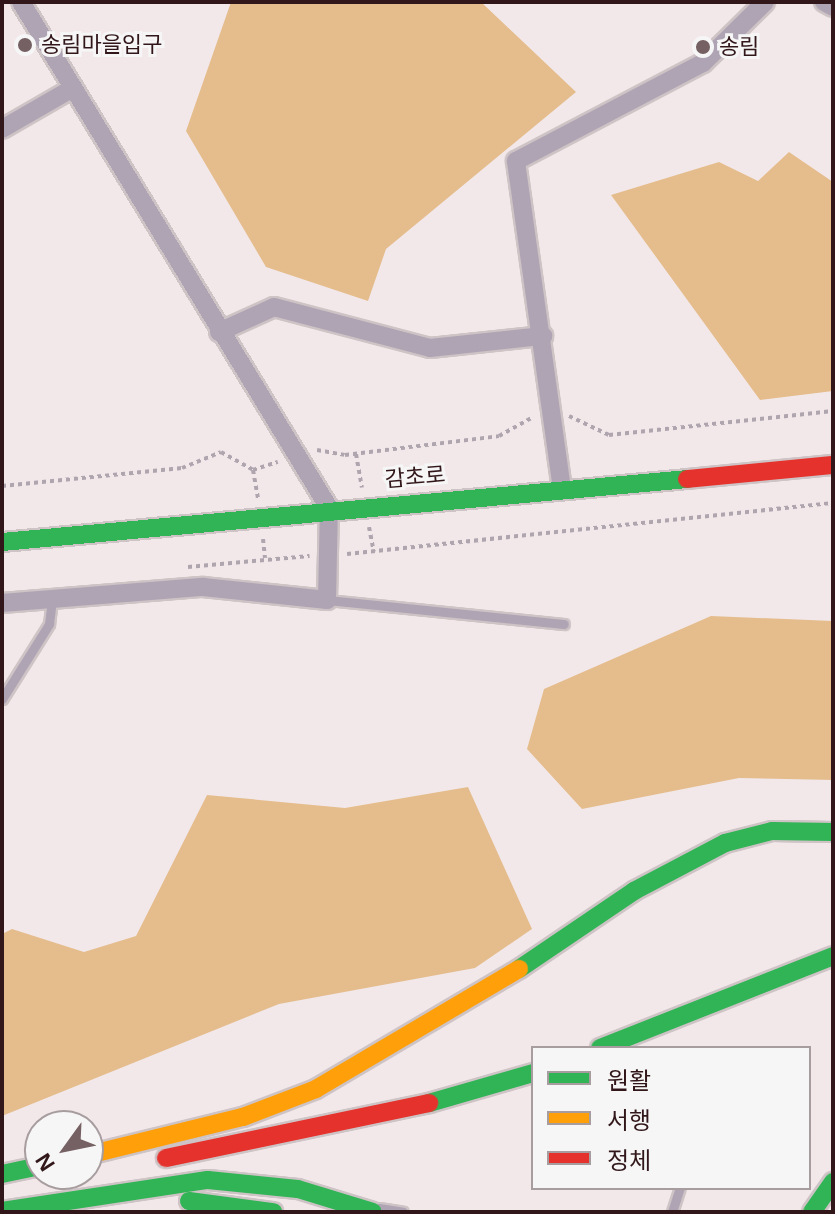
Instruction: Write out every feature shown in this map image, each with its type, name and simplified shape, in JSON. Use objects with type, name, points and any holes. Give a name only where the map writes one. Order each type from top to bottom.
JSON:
[{"type":"main road","name":"감초로","points":[[2,542],[329,508],[833,465]]},
{"type":"main road","points":[[104,1151],[243,1117],[316,1089],[458,1010],[634,891],[725,843],[772,831],[833,832]]},
{"type":"main road","points":[[605,1046],[833,956]]},
{"type":"main road","points":[[104,1171],[424,1104],[531,1074]]},
{"type":"main road","points":[[2,1174],[24,1169]]},
{"type":"main road","points":[[2,1211],[208,1180],[298,1189],[366,1209]]},
{"type":"main road","points":[[812,1212],[833,1182]]},
{"type":"main road","points":[[2,1191],[24,1187]]},
{"type":"main road","points":[[97,1212],[178,1206],[273,1212]]},
{"type":"street","points":[[2,603],[203,587],[327,600],[329,508],[219,332],[21,2]]},
{"type":"street","points":[[562,489],[543,336],[516,161],[703,63],[765,2]]},
{"type":"street","points":[[824,2],[833,7]]},
{"type":"street","points":[[2,129],[73,88]]},
{"type":"street","points":[[219,332],[274,307],[430,348],[543,336]]},
{"type":"lane","points":[[2,699],[49,624],[52,598]]},
{"type":"lane","points":[[327,600],[564,624]]},
{"type":"lane","points":[[672,1212],[679,1190]]},
{"type":"lane","points":[[366,1209],[403,1212]]},
{"type":"path","points":[[2,486],[182,468],[221,452],[253,470],[296,456],[499,436],[521,418],[570,416],[609,435],[833,411]]},
{"type":"path","points":[[172,568],[833,503]]},
{"type":"shaded area","points":[[231,2],[481,2],[576,92],[386,249],[368,301],[266,267],[186,131]]},
{"type":"shaded area","points":[[789,152],[833,182],[833,391],[760,400],[611,195],[719,162],[758,181]]},
{"type":"shaded area","points":[[711,616],[833,621],[833,780],[739,778],[582,809],[527,749],[544,689]]},
{"type":"shaded area","points":[[468,787],[532,929],[475,968],[279,1004],[2,1116],[2,934],[12,929],[84,952],[136,936],[207,795],[345,808]]},
{"type":"traffic: fast","points":[[2,542],[687,479]]},
{"type":"traffic: fast","points":[[519,969],[634,891],[725,843],[772,831],[833,832]]},
{"type":"traffic: fast","points":[[605,1046],[833,956]]},
{"type":"traffic: fast","points":[[429,1103],[531,1074]]},
{"type":"traffic: fast","points":[[2,1174],[24,1169]]},
{"type":"traffic: fast","points":[[2,1211],[208,1180],[298,1189],[373,1212]]},
{"type":"traffic: fast","points":[[812,1212],[833,1182]]},
{"type":"traffic: fast","points":[[189,1201],[273,1212]]},
{"type":"traffic: slow","points":[[104,1151],[243,1117],[316,1089],[519,969]]},
{"type":"traffic: jam","points":[[687,479],[833,465]]},
{"type":"traffic: jam","points":[[166,1158],[429,1103]]},
{"type":"place","name":"송림마을입구","points":[[25,45]]},
{"type":"place","name":"송림","points":[[703,47]]}]
